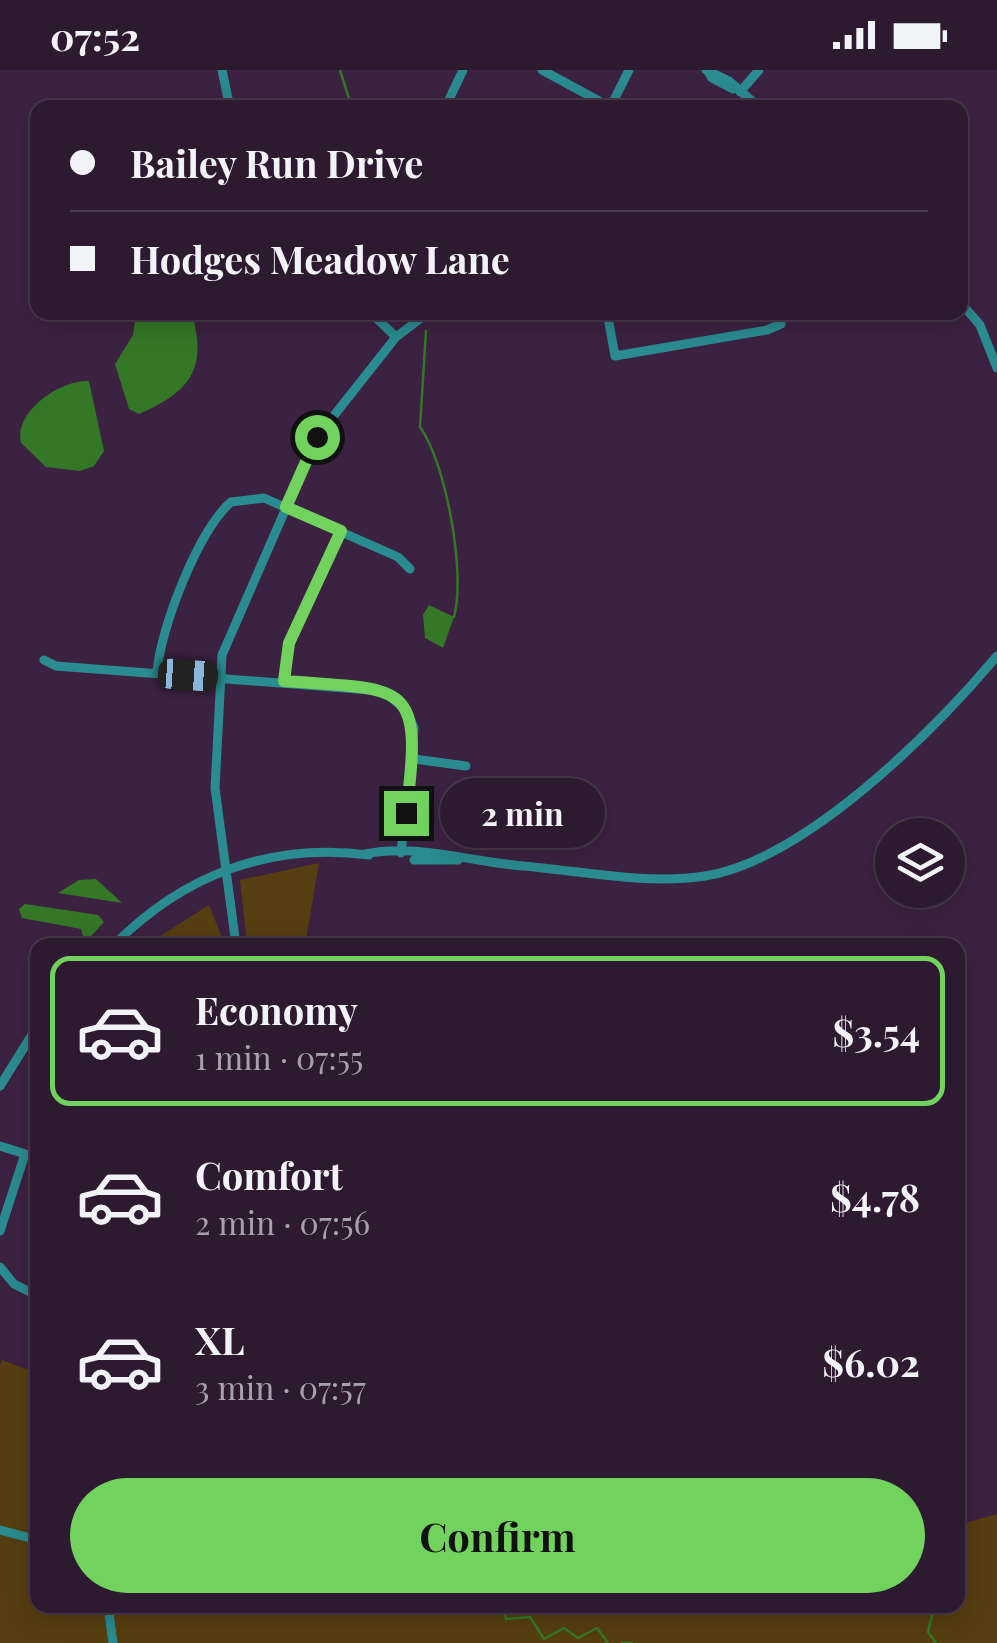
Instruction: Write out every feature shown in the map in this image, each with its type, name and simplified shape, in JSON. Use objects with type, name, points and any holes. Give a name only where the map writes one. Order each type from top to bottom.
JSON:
[{"type":"street","points":[[222,70],[228,100]]},
{"type":"street","points":[[450,100],[464,70]]},
{"type":"street","points":[[542,70],[597,100]]},
{"type":"street","points":[[614,100],[629,70]]},
{"type":"street","points":[[738,91],[759,70]]},
{"type":"street","points":[[707,71],[750,100]]},
{"type":"street","points":[[968,311],[980,325],[997,368]]},
{"type":"street","points":[[378,320],[396,337]]},
{"type":"street","points":[[235,938],[215,788],[219,677],[226,643],[328,419],[396,337],[418,320]]},
{"type":"street","points":[[608,320],[615,356],[767,330],[780,324]]},
{"type":"street","points":[[158,672],[162,636],[218,513],[247,497],[286,507],[398,556],[410,568]]},
{"type":"street","points":[[284,681],[289,643],[341,531]]},
{"type":"street","points":[[122,938],[158,904],[226,869],[283,854],[401,853],[659,877],[704,876],[739,867],[788,840],[870,783],[941,719],[997,656]]},
{"type":"street","points":[[44,660],[56,666],[384,691],[407,711],[414,728],[414,759],[401,853]]},
{"type":"street","points":[[414,759],[466,766]]},
{"type":"street","points":[[365,854],[449,863],[458,860]]},
{"type":"street","points":[[0,1086],[30,1037]]},
{"type":"street","points":[[0,1146],[30,1156]]},
{"type":"street","points":[[0,1231],[25,1154]]},
{"type":"street","points":[[0,1267],[14,1284],[30,1292]]},
{"type":"street","points":[[0,1530],[30,1538]]},
{"type":"street","points":[[109,1613],[113,1643]]},
{"type":"shaded area","points":[[135,320],[193,320],[198,349],[191,376],[183,386],[139,414],[129,409],[115,364],[133,335]]},
{"type":"shaded area","points":[[89,381],[104,451],[94,466],[80,471],[46,467],[21,443],[24,420],[53,392],[65,385]]},
{"type":"shaded area","points":[[429,605],[454,617],[443,648],[425,638],[423,615]]},
{"type":"shaded area","points":[[319,863],[306,938],[246,938],[240,880]]},
{"type":"shaded area","points":[[96,879],[122,903],[58,893],[79,880]]},
{"type":"shaded area","points":[[25,904],[98,915],[104,922],[90,938],[84,938],[81,929],[22,918],[19,909]]},
{"type":"shaded area","points":[[209,905],[222,938],[157,938]]},
{"type":"shaded area","points":[[2,1360],[29,1370],[30,1366],[30,1613],[965,1613],[965,1523],[997,1514],[997,1643],[0,1643],[0,1365]]},
{"type":"waterway","points":[[340,70],[349,100]]},
{"type":"waterway","points":[[426,331],[420,427],[438,466],[451,519],[457,574],[454,617]]},
{"type":"waterway","points":[[505,1613],[506,1619],[530,1617],[544,1639],[564,1628],[578,1638],[597,1628],[608,1643]]},
{"type":"waterway","points":[[930,1613],[928,1632],[936,1643]]},
{"type":"waterway","points":[[622,1643],[632,1643]]},
{"type":"route","points":[[317,437],[286,507],[341,531],[289,643],[284,681],[366,686],[399,701],[414,728],[406,813]]}]
